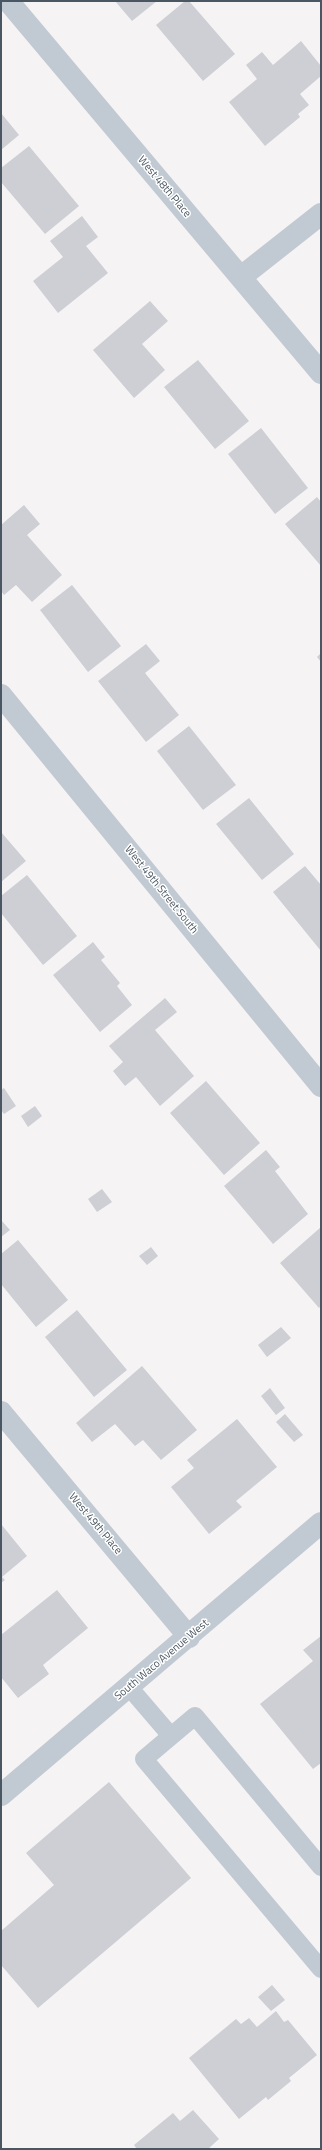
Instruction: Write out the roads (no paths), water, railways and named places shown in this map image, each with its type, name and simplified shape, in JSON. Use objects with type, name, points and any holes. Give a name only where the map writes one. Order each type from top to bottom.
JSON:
[{"type":"street","name":"West 48th Place","points":[[8,1],[321,373]]},
{"type":"street","points":[[241,277],[321,214]]},
{"type":"street","name":"West 49th Street South","points":[[1,695],[321,1086]]},
{"type":"street","name":"West 49th Place","points":[[1,1412],[189,1637]]},
{"type":"street","name":"South Waco Avenue West","points":[[1,1795],[189,1637],[321,1523]]},
{"type":"lane","points":[[129,1687],[172,1736]]},
{"type":"lane","points":[[321,1867],[195,1716],[144,1759],[321,1969]]}]
